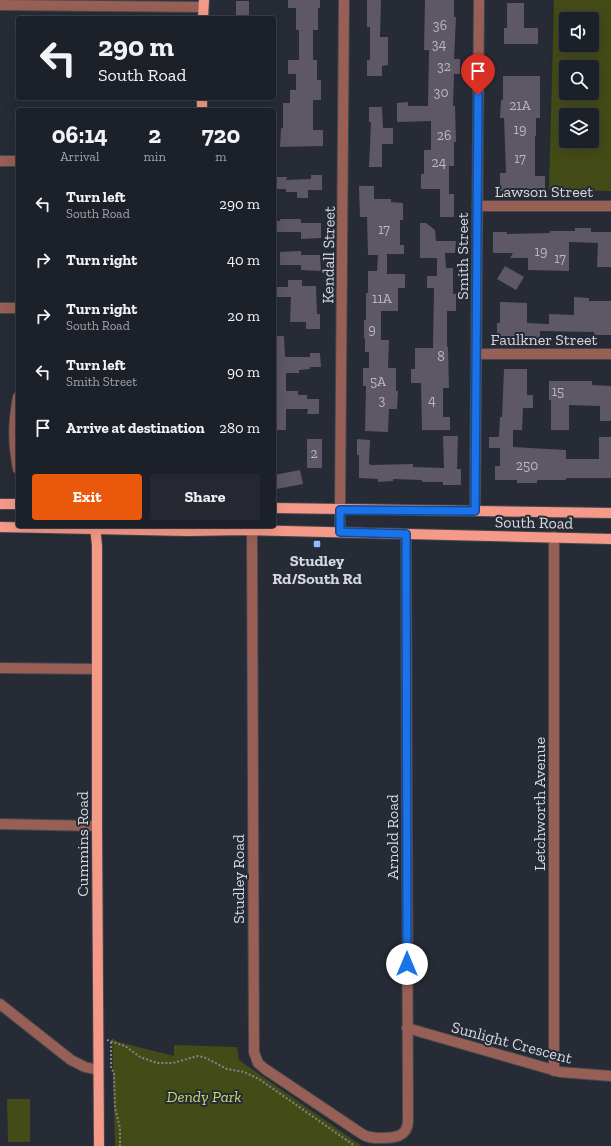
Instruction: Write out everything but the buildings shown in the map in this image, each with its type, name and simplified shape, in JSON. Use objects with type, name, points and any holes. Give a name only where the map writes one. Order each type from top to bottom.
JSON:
[{"type":"main road","points":[[203,3],[203,16]]},
{"type":"main road","points":[[0,504],[16,504]]},
{"type":"main road","name":"South Road","points":[[276,508],[611,513]]},
{"type":"main road","points":[[340,510],[340,532]]},
{"type":"main road","name":"South Road","points":[[0,527],[16,527]]},
{"type":"main road","name":"South Road","points":[[100,528],[191,528],[554,538],[611,538]]},
{"type":"main road","name":"Cummins Road","points":[[99,1146],[96,669],[97,542],[100,528]]},
{"type":"street","name":"Kendall Street","points":[[340,510],[344,0]]},
{"type":"street","name":"Smith Street","points":[[475,511],[478,0]]},
{"type":"street","points":[[0,5],[203,3]]},
{"type":"street","points":[[0,161],[16,161]]},
{"type":"street","name":"Lawson Street","points":[[477,206],[611,206]]},
{"type":"street","points":[[0,308],[16,308]]},
{"type":"street","name":"Faulkner Street","points":[[476,354],[611,354]]},
{"type":"street","points":[[16,410],[14,422],[16,452]]},
{"type":"street","name":"Studley Road","points":[[252,530],[254,1052],[256,1060],[261,1066],[364,1136],[386,1138],[399,1136]]},
{"type":"street","name":"Arnold Road","points":[[399,1136],[405,1132],[408,1125],[406,534]]},
{"type":"street","name":"Letchworth Avenue","points":[[554,538],[554,1071]]},
{"type":"street","points":[[0,668],[96,669]]},
{"type":"street","points":[[0,824],[97,826]]},
{"type":"street","points":[[0,1004],[71,1060],[85,1067],[98,1070]]},
{"type":"street","name":"Sunlight Crescent","points":[[408,1028],[554,1071],[571,1074],[611,1076]]},
{"type":"path","points":[[98,1037],[125,1046],[140,1057],[157,1063],[173,1063],[198,1056],[206,1058],[227,1069],[244,1072],[259,1079],[355,1146]]},
{"type":"path","points":[[111,1042],[111,1067],[114,1073],[115,1108],[120,1128],[120,1146]]},
{"type":"green space","points":[[554,0],[611,0],[611,191],[549,190]]},
{"type":"green space","name":"Dendy Park","points":[[112,1038],[118,1042],[174,1056],[174,1045],[237,1047],[239,1060],[362,1146],[115,1146]]},
{"type":"green space","points":[[7,1099],[30,1099],[30,1142],[8,1142]]},
{"type":"place","name":"Studley Rd/South Rd","points":[[317,544]]},
{"type":"route","points":[[407,964],[406,534],[340,532],[340,510],[475,511],[478,95]]}]
